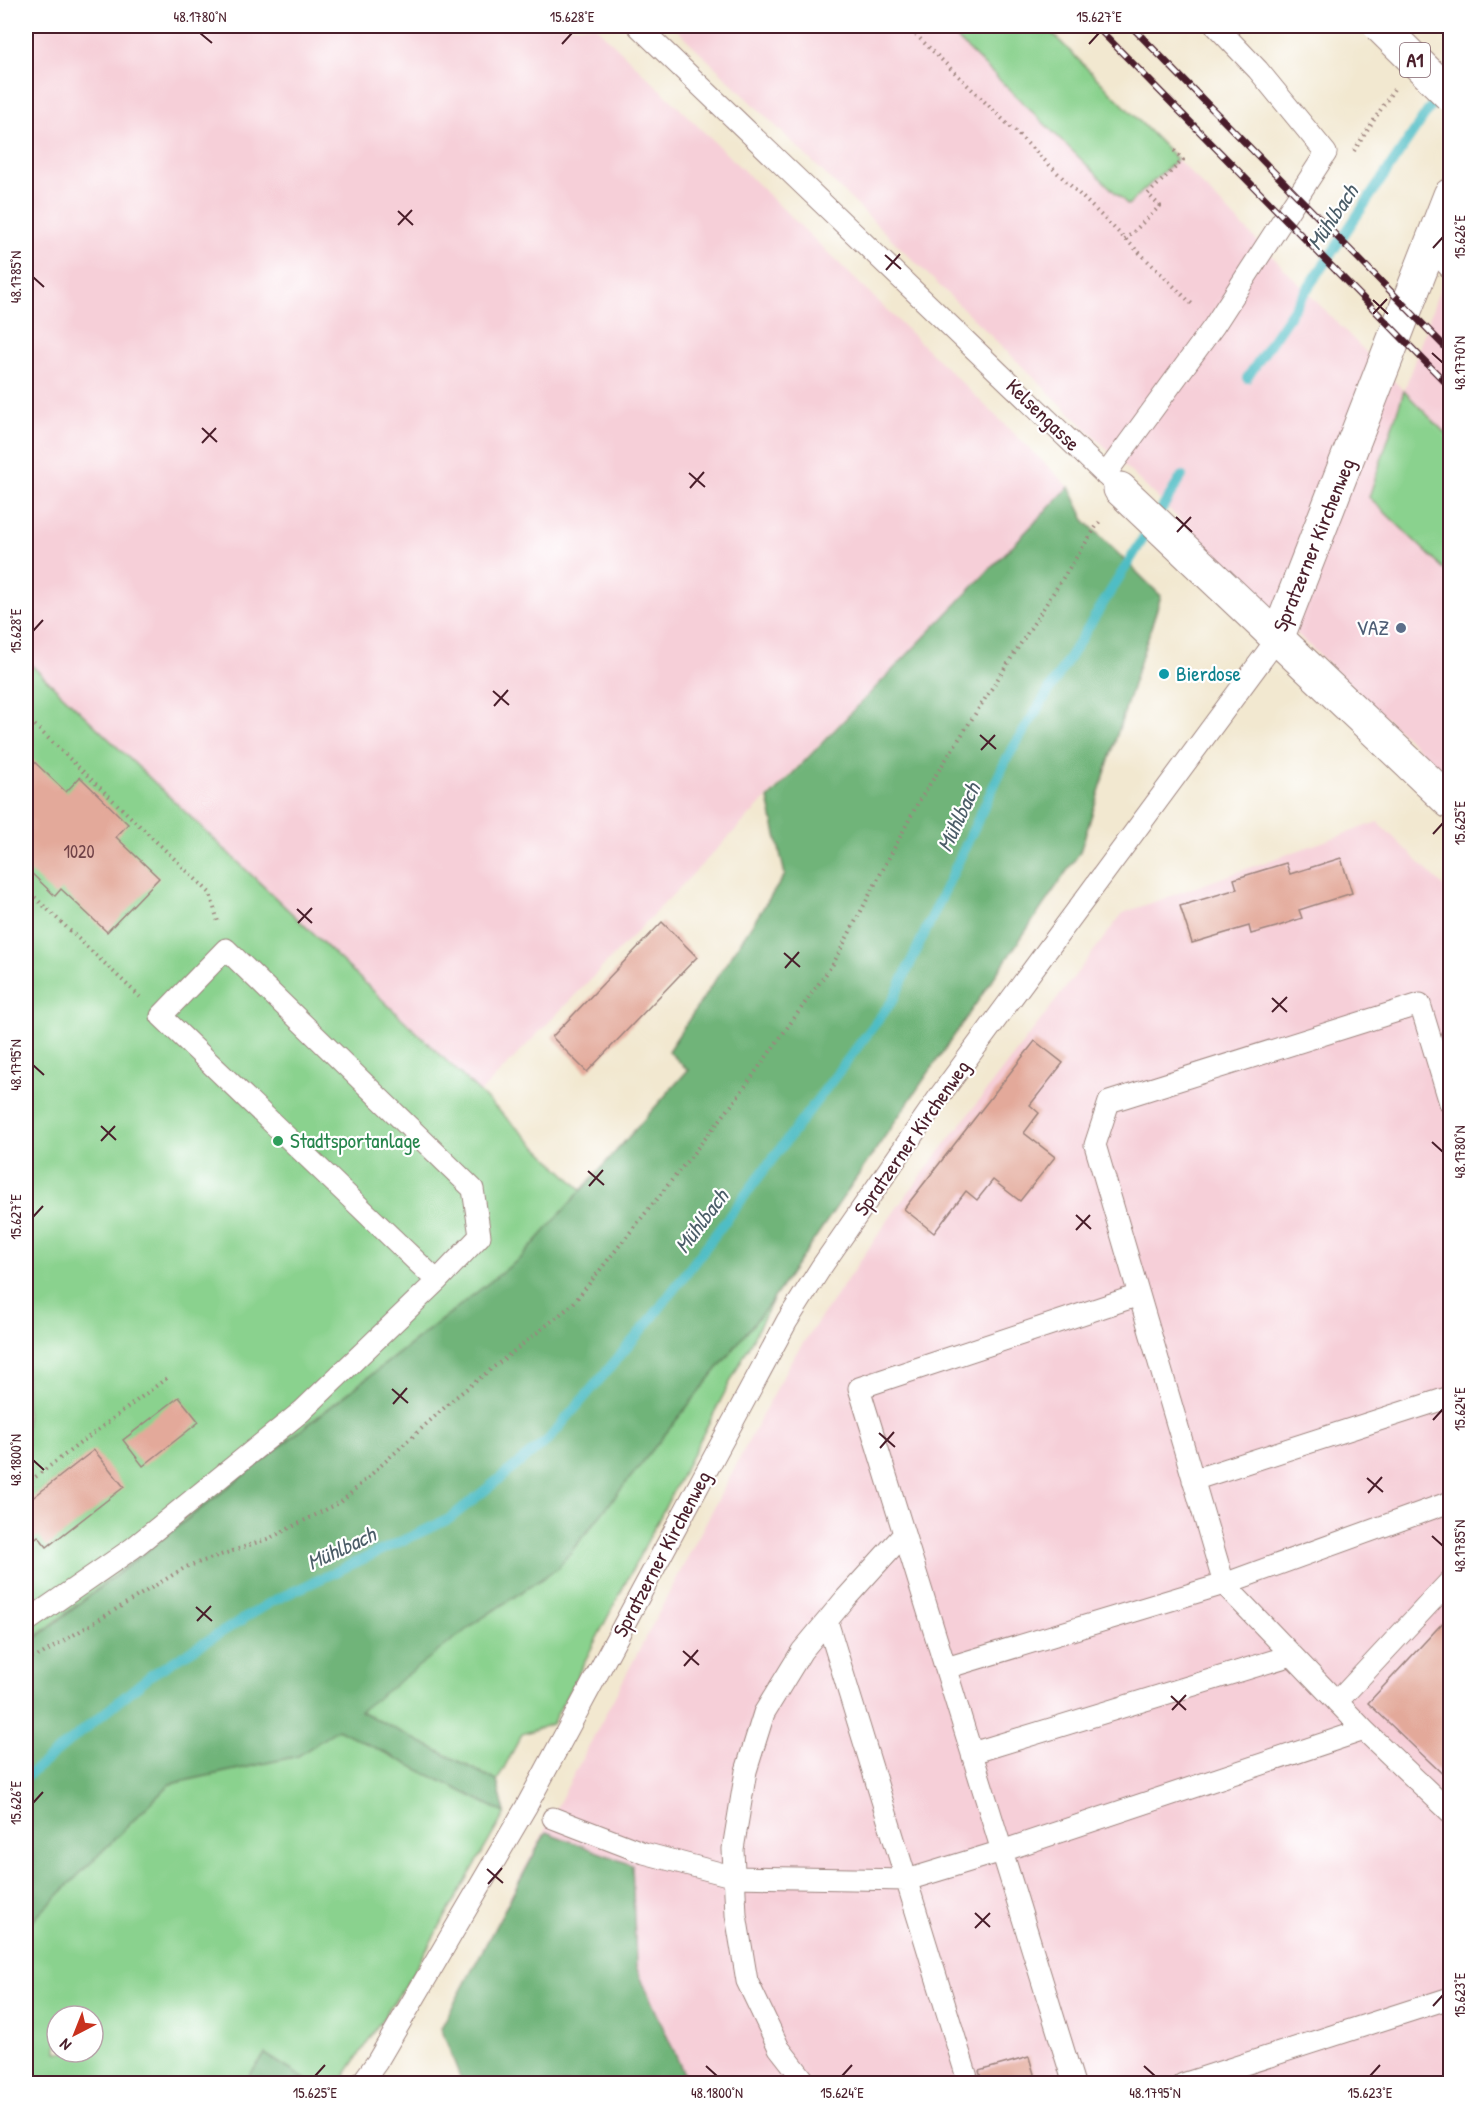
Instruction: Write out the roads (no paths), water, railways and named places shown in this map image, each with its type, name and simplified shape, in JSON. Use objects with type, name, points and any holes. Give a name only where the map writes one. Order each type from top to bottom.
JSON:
[{"type":"main road","name":"A1","points":[[1380,26],[1450,95]]},
{"type":"main road","name":"Spratzerner Kirchenweg","points":[[1277,639],[1441,257],[1450,195]]},
{"type":"main road","name":"Kelsengasse","points":[[1120,488],[1450,802]]},
{"type":"lane","name":"Kelsengasse","points":[[638,26],[1120,488]]},
{"type":"lane","points":[[1120,488],[1214,326],[1326,153],[1258,70],[1216,26]]},
{"type":"lane","name":"Spratzerner Kirchenweg","points":[[361,2084],[377,2062],[526,1808],[787,1322],[822,1266],[941,1094],[1214,721],[1277,639]]},
{"type":"lane","points":[[26,1622],[133,1548],[293,1418],[437,1281],[480,1236],[472,1189],[226,949],[161,1016],[437,1281]]},
{"type":"lane","points":[[1450,1103],[1420,1004],[1109,1102],[1095,1145],[1224,1584],[1364,1730],[1450,1812]]},
{"type":"lane","points":[[1074,2084],[859,1388],[1139,1295]]},
{"type":"lane","points":[[1193,1480],[1450,1397]]},
{"type":"lane","points":[[946,1668],[1224,1584],[1450,1502]]},
{"type":"lane","points":[[807,2084],[779,2048],[747,1981],[736,1915],[733,1849],[746,1771],[764,1713],[802,1651],[904,1534]]},
{"type":"lane","points":[[1337,1702],[1450,1581]]},
{"type":"lane","points":[[827,1621],[969,2084]]},
{"type":"lane","points":[[972,1753],[1293,1655]]},
{"type":"lane","points":[[553,1818],[645,1853],[735,1877],[907,1880],[1002,1851],[1364,1730]]},
{"type":"lane","points":[[1183,2084],[1450,1998]]},
{"type":"waterway","name":"Mühlbach","points":[[1247,378],[1442,90]]},
{"type":"waterway","name":"Mühlbach","points":[[26,1777],[151,1675],[273,1601],[449,1519],[548,1440],[652,1318],[893,1000],[1007,758],[1182,476]]},
{"type":"railway","points":[[1096,26],[1450,387]]},
{"type":"railway","points":[[1131,26],[1450,352]]},
{"type":"place","name":"VAZ","points":[[1401,628]]},
{"type":"place","name":"Bierdose","points":[[1164,674]]},
{"type":"place","name":"Stadtsportanlage","points":[[278,1141]]}]
